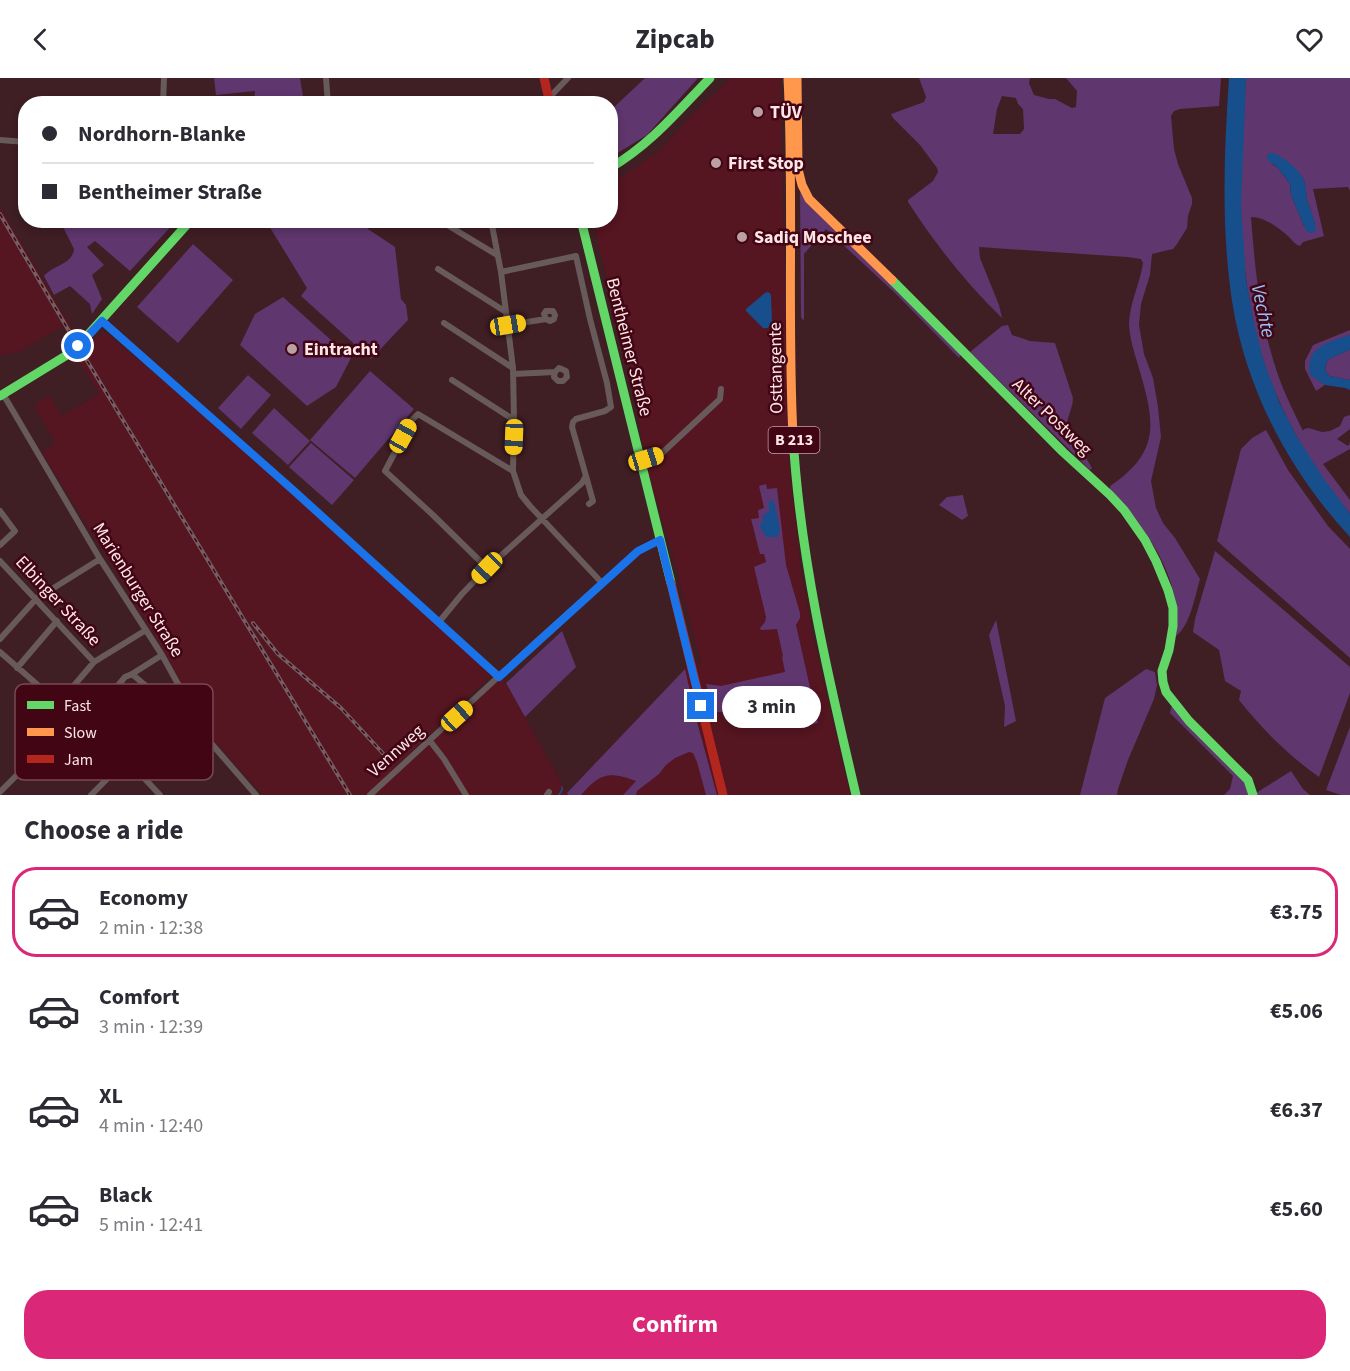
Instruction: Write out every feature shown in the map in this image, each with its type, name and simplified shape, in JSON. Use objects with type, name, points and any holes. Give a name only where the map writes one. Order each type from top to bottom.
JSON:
[{"type":"street","points":[[162,78],[163,96]]},
{"type":"street","points":[[326,78],[327,96]]},
{"type":"street","points":[[544,78],[546,96]]},
{"type":"street","points":[[552,96],[568,78]]},
{"type":"street","points":[[618,164],[653,139],[710,78]]},
{"type":"street","name":"Osttangente","points":[[788,78],[792,399],[800,513],[807,572],[819,635],[856,795]]},
{"type":"street","name":"Alter Postweg","points":[[797,78],[798,170],[802,187],[809,199],[1124,510],[1145,540],[1156,561],[1173,608],[1169,650],[1162,671],[1166,692],[1190,722],[1248,780],[1253,795]]},
{"type":"street","points":[[0,140],[18,141]]},
{"type":"street","points":[[1,395],[78,346],[184,228]]},
{"type":"street","points":[[452,228],[497,255]]},
{"type":"street","points":[[493,228],[501,272],[513,371],[513,471],[521,495],[602,584]]},
{"type":"street","name":"Bentheimer Straße","points":[[583,228],[723,795]]},
{"type":"street","points":[[501,272],[576,256],[611,404],[605,411],[576,419],[573,422],[572,427],[592,501],[590,504]]},
{"type":"street","points":[[438,269],[506,312]]},
{"type":"street","points":[[508,325],[546,319]]},
{"type":"street","points":[[102,321],[499,677]]},
{"type":"street","points":[[444,323],[513,371],[555,372]]},
{"type":"street","points":[[452,380],[514,420]]},
{"type":"street","points":[[640,461],[661,454],[720,399],[721,389]]},
{"type":"street","name":"Marienburger Straße","points":[[1,395],[99,559],[162,655],[178,684]]},
{"type":"street","points":[[487,568],[385,471],[412,420],[418,414],[513,471]]},
{"type":"street","points":[[439,622],[487,568],[582,483],[586,476]]},
{"type":"street","name":"Elbinger Straße","points":[[0,511],[15,531],[0,544]]},
{"type":"street","name":"Vennweg","points":[[370,795],[638,551],[660,540]]},
{"type":"street","points":[[0,639],[36,599],[99,559]]},
{"type":"street","name":"Elbinger Straße","points":[[0,561],[94,662]]},
{"type":"street","points":[[17,668],[57,621]]},
{"type":"street","points":[[76,684],[94,662],[146,630]]},
{"type":"street","points":[[0,652],[36,684]]},
{"type":"street","points":[[119,684],[125,677],[162,655]]},
{"type":"street","points":[[132,674],[143,684]]},
{"type":"street","points":[[430,741],[466,795]]},
{"type":"street","name":"Marienburger Straße","points":[[213,745],[254,792]]},
{"type":"street","points":[[0,792],[15,777]]},
{"type":"street","points":[[91,795],[106,780]]},
{"type":"street","points":[[146,780],[160,795]]},
{"type":"street","points":[[246,795],[254,792]]},
{"type":"shaded area","points":[[214,78],[300,78],[303,96],[255,96],[255,91],[216,95]]},
{"type":"shaded area","points":[[645,78],[698,78],[647,135],[618,153],[618,103]]},
{"type":"shaded area","points":[[731,78],[780,78],[789,466],[801,569],[812,633],[850,795],[370,795],[502,676],[567,793],[685,669],[701,663],[647,468],[636,403],[595,228],[618,228],[618,178],[658,152]]},
{"type":"shaded area","points":[[919,78],[1030,78],[1029,83],[1034,95],[1055,99],[1072,108],[1076,107],[1077,91],[1066,78],[1221,78],[1219,106],[1180,109],[1174,111],[1171,116],[1174,149],[1192,198],[1192,204],[1187,228],[1173,249],[1152,254],[1150,275],[1141,304],[1139,325],[1144,354],[1153,378],[1161,437],[1151,481],[1156,508],[1163,523],[1200,579],[1188,618],[1176,636],[1174,593],[1164,565],[1141,527],[1110,491],[1110,486],[1139,460],[1150,433],[1148,402],[1132,345],[1129,325],[1143,263],[1141,259],[1127,257],[979,247],[980,258],[1002,318],[952,263],[908,202],[933,181],[938,172],[920,145],[891,114],[924,102],[926,97]],"holes":[[[1002,96],[1016,98],[1023,109],[1024,129],[1020,134],[993,134],[997,109]]]},
{"type":"shaded area","points":[[1246,78],[1350,78],[1350,191],[1348,187],[1313,189],[1324,236],[1303,242],[1300,246],[1272,224],[1251,217],[1266,334],[1280,380],[1303,431],[1309,428],[1322,432],[1330,431],[1340,426],[1344,417],[1350,415],[1350,429],[1337,439],[1348,446],[1350,443],[1350,449],[1323,464],[1350,500],[1350,514],[1314,466],[1296,435],[1266,369],[1253,322],[1244,264],[1242,225],[1241,174]],"holes":[[[1271,164],[1293,167],[1304,180],[1307,200],[1315,224],[1311,233],[1304,226],[1291,195],[1290,184],[1276,166]]]},
{"type":"shaded area","points":[[800,192],[961,354],[959,358],[895,293],[826,229],[804,254],[803,320],[801,317]]},
{"type":"shaded area","points":[[0,206],[84,349],[103,331],[242,444],[492,674],[367,795],[263,795],[213,739],[213,684],[182,684],[42,452],[55,443],[34,405],[49,395],[62,416],[99,394],[76,356],[73,343],[63,326],[19,352],[0,355]]},
{"type":"shaded area","points":[[64,228],[170,228],[130,271],[95,241],[87,247],[104,265],[92,275],[102,299],[92,314],[90,304],[70,286],[54,295],[44,276],[66,262],[74,249]]},
{"type":"shaded area","points":[[270,228],[368,228],[395,247],[401,299],[406,305],[408,320],[371,359],[301,296],[307,288]]},
{"type":"shaded area","points":[[193,244],[233,280],[178,343],[137,307]]},
{"type":"shaded area","name":"Eintracht","points":[[283,297],[351,358],[336,387],[307,406],[240,345],[255,314]]},
{"type":"shaded area","points":[[1008,325],[1012,335],[1030,341],[1055,343],[1073,398],[1067,426],[1092,468],[1090,470],[970,352],[1002,326]]},
{"type":"shaded area","points":[[1350,330],[1350,335],[1333,341],[1319,381],[1325,385],[1316,391],[1305,369],[1305,361],[1313,345]]},
{"type":"shaded area","points":[[1350,349],[1350,380],[1329,376],[1325,370],[1327,361]]},
{"type":"shaded area","points":[[370,371],[414,409],[355,478],[310,440]]},
{"type":"shaded area","points":[[248,375],[271,395],[241,429],[218,408]]},
{"type":"shaded area","points":[[274,408],[310,441],[288,465],[252,433]]},
{"type":"shaded area","points":[[1266,430],[1288,470],[1328,526],[1350,549],[1350,658],[1217,541],[1241,449],[1252,438]]},
{"type":"shaded area","points":[[311,443],[354,480],[332,505],[289,467]]},
{"type":"shaded area","points":[[766,484],[767,489],[777,488],[786,565],[800,613],[796,625],[818,723],[808,725],[795,721],[771,720],[754,711],[715,712],[706,684],[721,686],[785,672],[777,629],[761,630],[760,628],[766,617],[754,567],[766,562],[764,554],[760,554],[751,519],[759,518],[758,510],[764,508],[759,486]]},
{"type":"shaded area","points":[[963,495],[968,516],[962,520],[939,505],[947,497]]},
{"type":"shaded area","points":[[1215,551],[1350,667],[1350,693],[1319,777],[1286,751],[1248,711],[1239,700],[1241,691],[1225,681],[1219,650],[1193,632]]},
{"type":"shaded area","points":[[996,620],[1016,721],[1004,727],[1005,706],[989,635]]},
{"type":"shaded area","points":[[562,631],[576,667],[525,717],[506,683]]},
{"type":"shaded area","points":[[685,669],[717,795],[706,795],[697,762],[693,753],[689,752],[666,765],[659,774],[637,791],[636,795],[623,795],[636,781],[612,775],[600,778],[581,795],[568,795],[567,793]]},
{"type":"shaded area","points":[[1146,669],[1155,672],[1157,685],[1154,699],[1128,760],[1117,795],[1080,795],[1105,698]]},
{"type":"shaded area","points":[[1172,705],[1245,781],[1249,795],[1224,795],[1230,789],[1233,776],[1170,713]]},
{"type":"shaded area","points":[[1350,727],[1350,795],[1341,795],[1326,790]]},
{"type":"shaded area","points":[[1291,771],[1310,795],[1256,795],[1256,793]]},
{"type":"water","points":[[1229,78],[1246,78],[1241,206],[1246,280],[1263,359],[1279,402],[1297,437],[1350,514],[1350,537],[1308,485],[1273,428],[1259,397],[1239,334],[1232,301],[1226,245],[1225,162]]},
{"type":"water","points":[[1271,153],[1285,159],[1302,176],[1315,232],[1307,231],[1291,195],[1290,184],[1276,166],[1267,160],[1268,154]]},
{"type":"water","points":[[767,292],[771,296],[772,324],[768,328],[763,328],[746,309]]},
{"type":"water","points":[[1350,335],[1350,349],[1327,361],[1325,370],[1329,376],[1350,380],[1350,390],[1325,385],[1310,375],[1311,358],[1320,347]]},
{"type":"water","points":[[769,501],[774,502],[780,529],[777,537],[766,537],[760,527],[763,515],[769,512]]},
{"type":"waterway","points":[[559,795],[562,787]]},
{"type":"railway","points":[[0,214],[350,795]]},
{"type":"railway","points":[[253,623],[278,654],[341,708],[390,761]]},
{"type":"traffic: fast","points":[[618,163],[651,138],[710,78]]},
{"type":"traffic: fast","points":[[0,396],[78,346],[184,228]]},
{"type":"traffic: fast","points":[[583,228],[671,583]]},
{"type":"traffic: fast","points":[[892,280],[1124,510],[1145,540],[1156,561],[1173,608],[1169,650],[1162,671],[1166,692],[1189,721],[1248,780],[1253,795]]},
{"type":"traffic: fast","points":[[793,436],[809,572],[856,795]]},
{"type":"traffic: slow","points":[[788,78],[793,436]]},
{"type":"traffic: slow","points":[[797,78],[798,169],[802,185],[809,199],[892,280]]},
{"type":"traffic: jam","points":[[544,78],[548,96]]},
{"type":"traffic: jam","points":[[671,583],[723,795]]},
{"type":"place","name":"TÜV","points":[[758,112]]},
{"type":"place","name":"First Stop","points":[[716,163]]},
{"type":"place","name":"Sadiq Moschee","points":[[742,237]]},
{"type":"place","name":"Eintracht","points":[[292,349]]},
{"type":"route","points":[[78,346],[102,321],[499,677],[638,551],[660,540],[701,706]]},
{"type":"water label","name":"Vechte","points":[[1263,311]]}]
